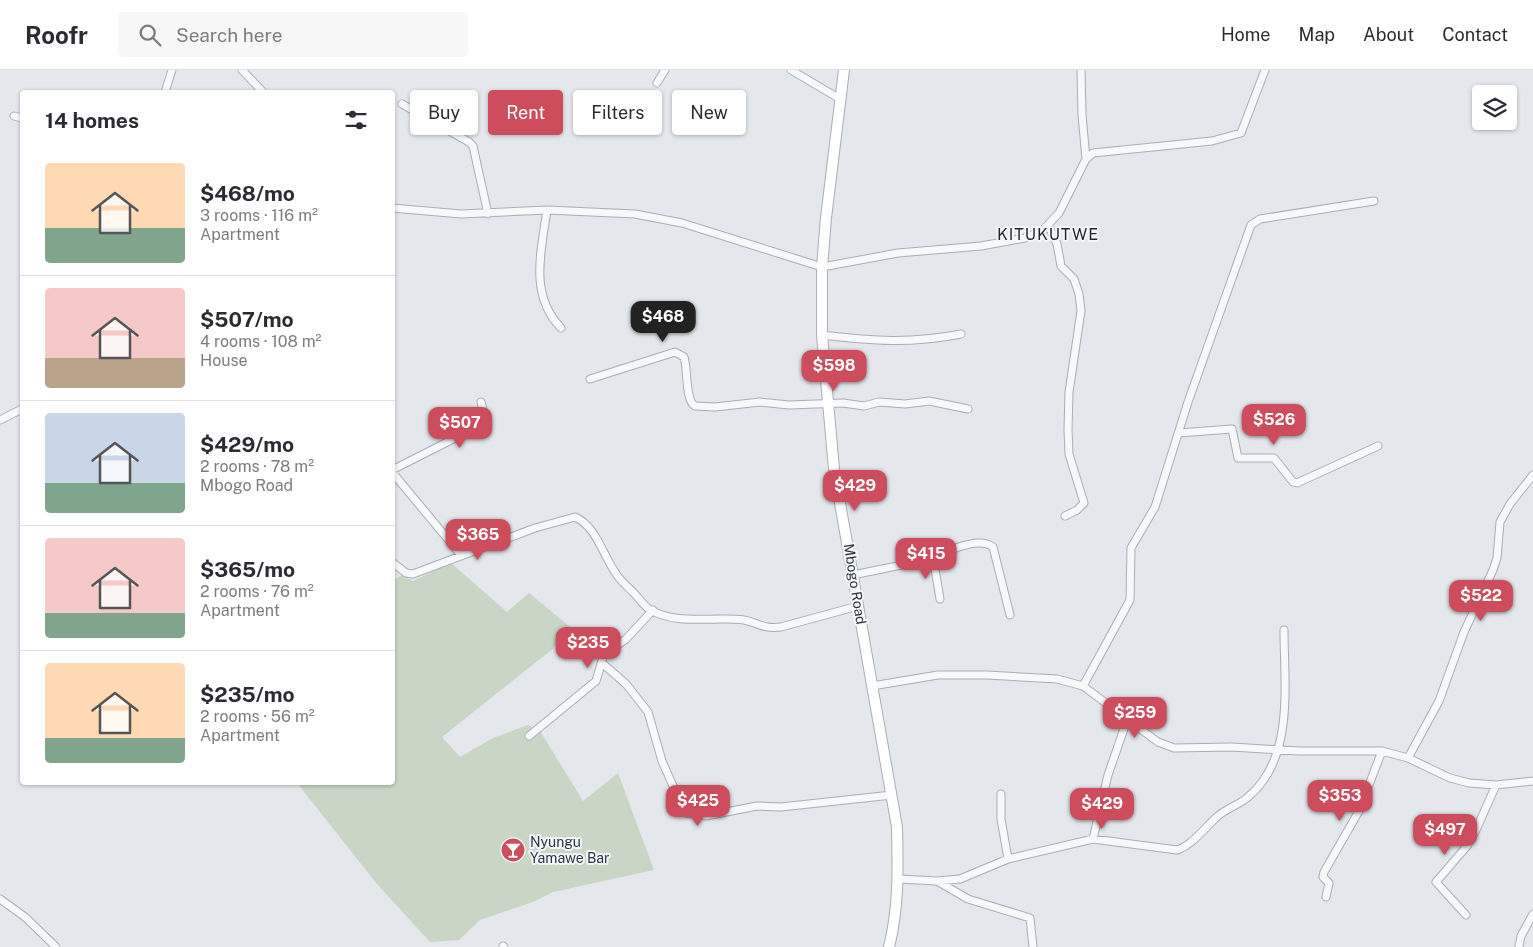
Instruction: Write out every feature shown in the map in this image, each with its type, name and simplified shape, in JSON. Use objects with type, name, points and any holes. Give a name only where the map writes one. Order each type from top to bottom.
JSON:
[{"type":"main road","name":"Mbogo Road","points":[[844,70],[826,218],[822,267],[822,335],[834,469],[897,827],[898,879],[895,923],[889,947]]},
{"type":"street","points":[[166,90],[172,70]]},
{"type":"street","points":[[242,70],[261,90]]},
{"type":"street","points":[[657,83],[665,70]]},
{"type":"street","points":[[791,70],[840,99]]},
{"type":"street","points":[[1081,70],[1082,115],[1086,159]]},
{"type":"street","points":[[395,208],[488,214],[546,210],[612,212],[656,217],[756,245],[822,267],[898,253],[955,250],[989,245],[1025,238],[1042,231],[1059,213],[1086,159],[1093,153],[1204,142],[1236,136],[1244,130],[1265,70]]},
{"type":"street","points":[[402,104],[473,146],[488,214]]},
{"type":"street","points":[[14,116],[20,118]]},
{"type":"street","points":[[1083,686],[1130,600],[1131,548],[1151,517],[1188,402],[1251,225],[1260,219],[1374,201]]},
{"type":"street","points":[[546,210],[539,274],[544,303],[550,317],[561,328]]},
{"type":"street","points":[[1048,225],[1057,244],[1061,266],[1074,279],[1077,285],[1081,311],[1069,392],[1068,430],[1069,454],[1084,503],[1077,510],[1065,516]]},
{"type":"street","points":[[822,335],[876,342],[904,342],[961,334]]},
{"type":"street","points":[[590,379],[675,352],[684,357],[687,368],[689,399],[695,406],[715,407],[760,402],[789,405],[843,403],[864,406],[879,402],[906,404],[936,401],[968,409]]},
{"type":"street","points":[[395,469],[477,427],[484,417],[481,402]]},
{"type":"street","points":[[0,420],[20,410]]},
{"type":"street","points":[[1179,433],[1232,428],[1238,458],[1274,458],[1293,482],[1297,483],[1378,446]]},
{"type":"street","points":[[395,475],[462,555]]},
{"type":"street","points":[[1408,758],[1439,702],[1464,632],[1493,570],[1497,558],[1500,522],[1510,504],[1533,475]]},
{"type":"street","points":[[395,564],[406,573],[413,574],[560,520],[574,517],[581,521],[591,532],[615,573],[646,605],[669,616],[744,620],[771,628],[858,606]]},
{"type":"street","points":[[854,575],[933,557],[958,547],[991,545],[1010,615]]},
{"type":"street","points":[[933,557],[940,599]]},
{"type":"street","points":[[529,736],[596,681],[602,663],[609,651],[626,639],[653,610]]},
{"type":"street","points":[[898,879],[937,881],[960,879],[1008,859],[1093,839],[1181,848],[1224,812],[1252,793],[1262,780],[1278,749],[1283,724],[1284,630]]},
{"type":"street","points":[[602,663],[626,684],[648,712],[662,761],[685,813],[706,816],[757,806],[781,807],[892,796]]},
{"type":"street","points":[[872,686],[938,675],[1045,677],[1083,686],[1158,742],[1170,747],[1382,751],[1408,758],[1458,780],[1496,785],[1533,781]]},
{"type":"street","points":[[1093,839],[1108,775],[1127,720]]},
{"type":"street","points":[[1326,897],[1329,883],[1322,877],[1359,811],[1382,751]]},
{"type":"street","points":[[1466,915],[1436,882],[1467,846],[1496,785]]},
{"type":"street","points":[[1001,794],[1001,819],[1008,859]]},
{"type":"street","points":[[937,881],[968,899],[1030,918],[1033,947]]},
{"type":"street","points":[[0,899],[25,917],[56,947]]},
{"type":"street","points":[[1519,947],[1521,936],[1533,914]]},
{"type":"green space","points":[[451,563],[507,612],[529,593],[575,631],[442,737],[460,757],[493,738],[528,725],[540,731],[583,801],[618,773],[654,870],[553,892],[533,902],[480,920],[459,940],[430,942],[377,884],[299,785],[395,785],[395,580],[402,575],[413,581]]},
{"type":"place","name":"Nyungu Yamawe Bar","points":[[513,850]]},
{"type":"district","name":"KITUKUTWE","points":[[1048,234]]}]
